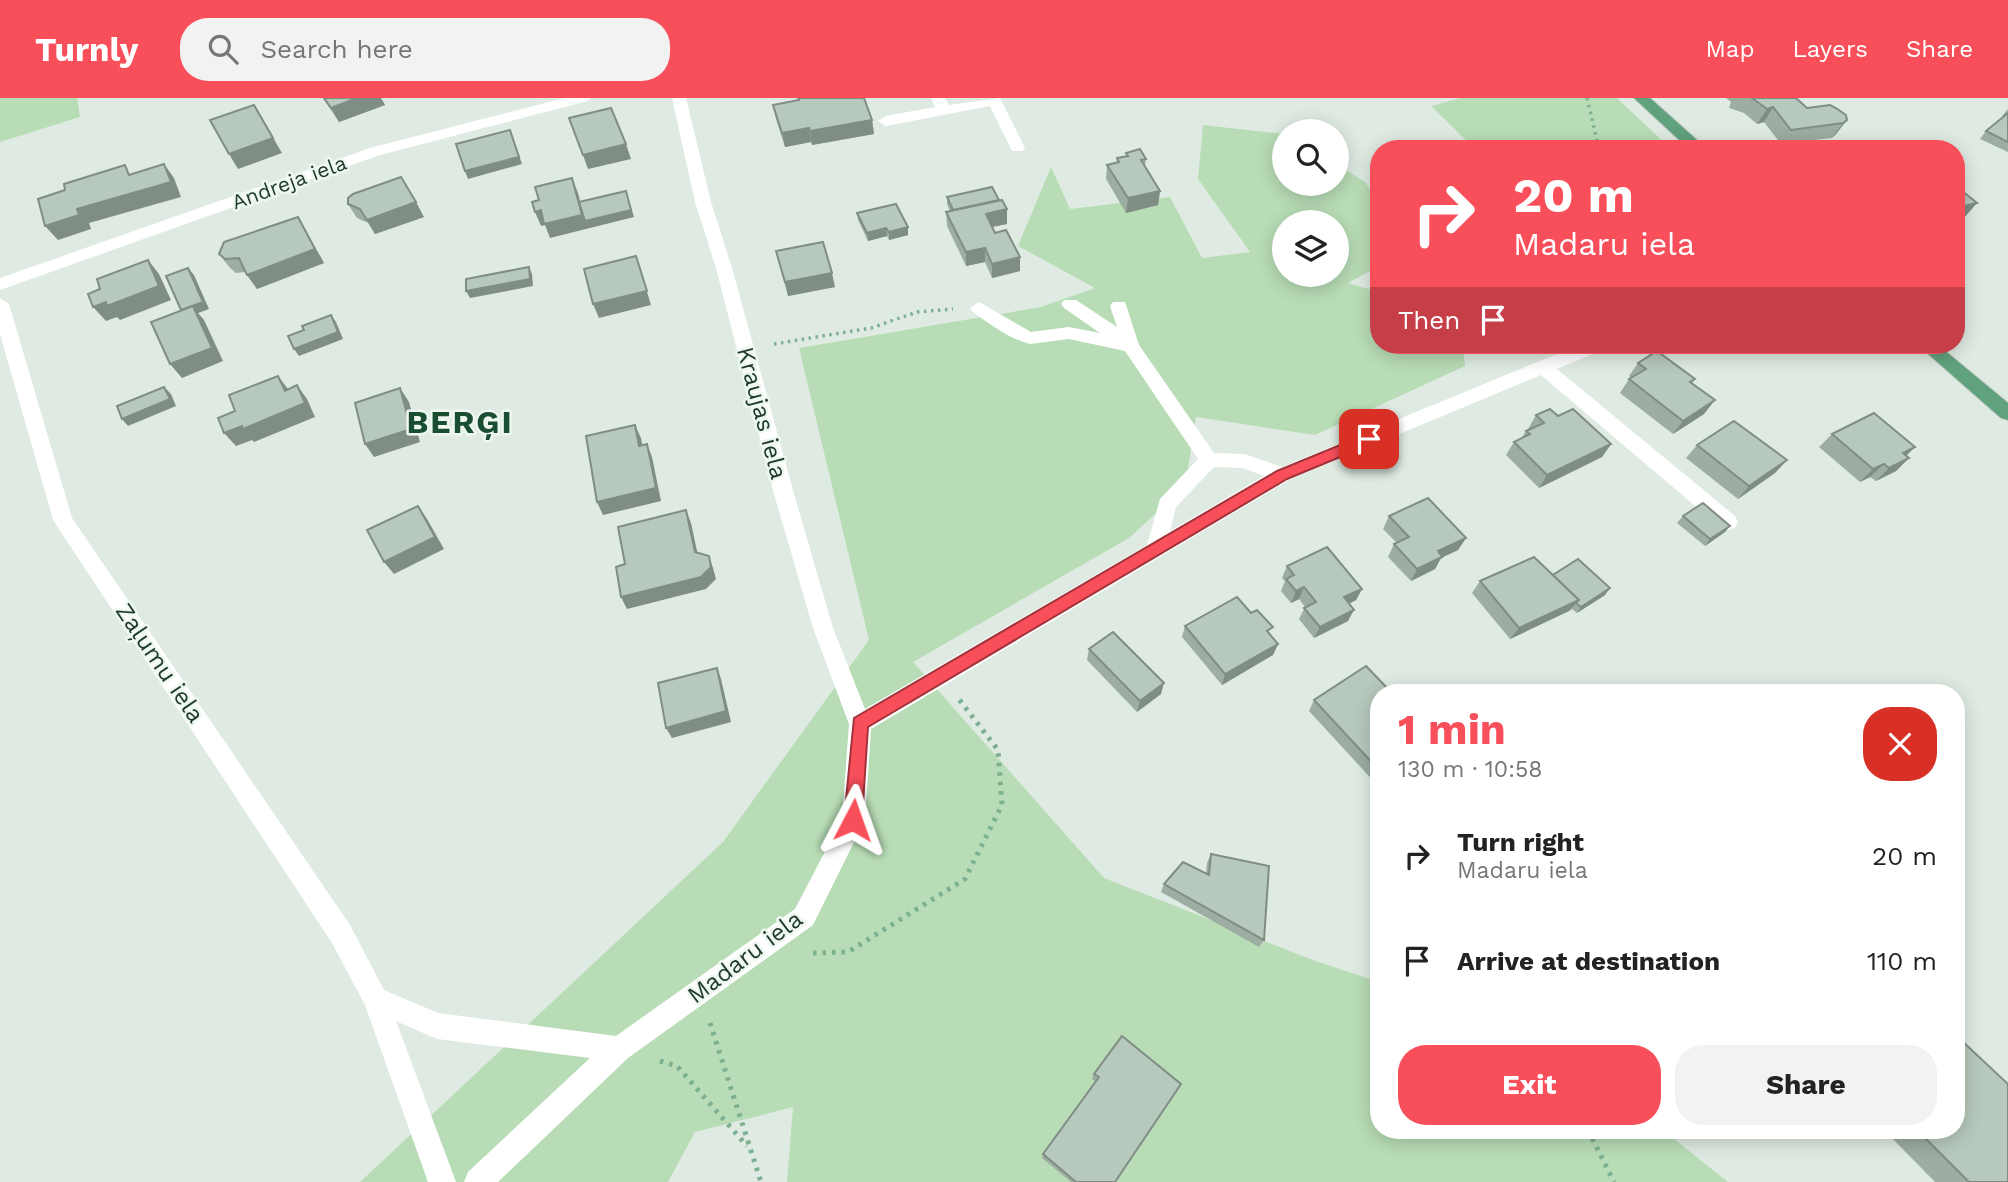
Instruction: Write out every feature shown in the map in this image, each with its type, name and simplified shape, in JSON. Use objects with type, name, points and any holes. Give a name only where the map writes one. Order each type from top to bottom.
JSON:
[{"type":"main road","points":[[1641,98],[1689,140]]},
{"type":"main road","points":[[1938,354],[2008,414]]},
{"type":"street","name":"Andreja iela","points":[[0,284],[375,151],[583,98]]},
{"type":"street","name":"Kraujas iela","points":[[679,98],[703,202],[823,628],[860,723]]},
{"type":"street","points":[[886,121],[941,104],[995,101],[1017,148]]},
{"type":"street","name":"Zaļumu iela","points":[[0,304],[63,520],[341,934],[375,999],[442,1182]]},
{"type":"street","points":[[1070,304],[1131,346]]},
{"type":"street","points":[[1119,306],[1131,346],[1209,460]]},
{"type":"street","points":[[979,308],[1013,331],[1030,338],[1069,333],[1131,346]]},
{"type":"street","points":[[860,723],[1282,475],[1574,354]]},
{"type":"street","points":[[1543,367],[1728,522]]},
{"type":"street","points":[[1155,551],[1167,504],[1209,460],[1244,461],[1282,475]]},
{"type":"street","name":"Madaru iela","points":[[478,1182],[619,1049],[804,917],[853,820],[860,723]]},
{"type":"street","points":[[375,999],[437,1026],[619,1049]]},
{"type":"path","points":[[1587,98],[1597,140]]},
{"type":"path","points":[[745,349],[871,328],[916,312],[979,308]]},
{"type":"path","points":[[807,953],[848,952],[965,879],[1002,805],[998,750],[941,676]]},
{"type":"path","points":[[701,992],[761,1182]]},
{"type":"path","points":[[619,1049],[677,1066],[749,1149]]},
{"type":"path","points":[[1592,1139],[1614,1182]]},
{"type":"green space","points":[[0,98],[77,98],[80,117],[0,142]]},
{"type":"green space","points":[[1461,98],[1617,98],[1661,140],[1466,140],[1431,106]]},
{"type":"green space","points":[[1203,125],[1272,133],[1272,196],[1349,196],[1349,172],[1365,182],[1370,190],[1370,271],[1349,282],[1349,210],[1272,210],[1272,287],[1349,287],[1349,283],[1370,289],[1370,354],[1464,354],[1465,366],[1315,435],[1196,417],[1185,487],[1129,538],[913,662],[1104,878],[1310,959],[1370,979],[1370,1139],[1674,1139],[1728,1182],[787,1182],[793,1107],[695,1132],[668,1182],[360,1182],[723,842],[869,640],[799,348],[1041,307],[1095,288],[1018,246],[1051,167],[1070,209],[1170,197],[1202,258],[1250,252],[1198,179]]},
{"type":"building","points":[[324,98],[357,98],[331,108]]},
{"type":"building","points":[[799,98],[864,98],[872,120],[782,133],[773,105]]},
{"type":"building","points":[[1752,98],[1796,98],[1807,108],[1830,105],[1846,115],[1847,120],[1843,123],[1791,130],[1773,107],[1767,109]]},
{"type":"building","points":[[254,105],[273,138],[229,154],[210,120]]},
{"type":"building","points":[[611,108],[626,144],[583,155],[569,118]]},
{"type":"building","points":[[2008,113],[2008,142],[1986,131]]},
{"type":"building","points":[[510,130],[519,157],[465,171],[456,144]]},
{"type":"building","points":[[1140,149],[1146,159],[1141,160],[1160,191],[1128,198],[1107,165],[1119,162],[1117,158],[1128,156],[1126,153]]},
{"type":"building","points":[[164,164],[171,182],[77,209],[79,215],[45,226],[38,199],[65,190],[64,184],[125,165],[129,175]]},
{"type":"building","points":[[401,177],[416,202],[367,220],[360,209],[348,204],[348,198],[353,194]]},
{"type":"building","points":[[572,178],[582,215],[544,224],[541,210],[535,212],[532,202],[539,200],[535,187]]},
{"type":"building","points":[[992,187],[999,200],[953,210],[947,197]]},
{"type":"building","points":[[626,191],[631,210],[585,221],[579,202]]},
{"type":"building","points":[[1965,193],[1977,203],[1965,206]]},
{"type":"building","points":[[1002,200],[1007,209],[986,214],[995,233],[1006,230],[1020,257],[992,264],[985,248],[966,252],[946,212]]},
{"type":"building","points":[[896,204],[908,227],[889,232],[886,228],[867,233],[857,213]]},
{"type":"building","points":[[298,217],[315,249],[247,275],[239,258],[225,259],[219,254],[224,242]]},
{"type":"building","points":[[823,242],[832,273],[785,282],[776,251]]},
{"type":"building","points":[[636,256],[647,291],[593,304],[584,269]]},
{"type":"building","points":[[148,260],[159,286],[107,306],[106,302],[93,307],[88,294],[100,289],[97,279]]},
{"type":"building","points":[[529,267],[530,279],[466,291],[466,279]]},
{"type":"building","points":[[188,268],[203,302],[181,310],[166,276]]},
{"type":"building","points":[[193,306],[212,348],[170,364],[151,322]]},
{"type":"building","points":[[331,315],[338,332],[294,349],[288,336],[304,330],[302,326]]},
{"type":"building","points":[[1652,354],[1661,354],[1695,379],[1690,382],[1715,400],[1683,421],[1629,379],[1646,369],[1638,363]]},
{"type":"building","points":[[278,376],[285,391],[297,385],[305,403],[243,429],[242,426],[224,433],[218,418],[235,411],[229,395]]},
{"type":"building","points":[[164,387],[170,399],[122,419],[117,406]]},
{"type":"building","points":[[400,388],[411,429],[365,444],[355,403]]},
{"type":"building","points":[[1550,409],[1558,416],[1573,409],[1611,444],[1547,475],[1514,442],[1530,434],[1526,431],[1544,423],[1536,415]]},
{"type":"building","points":[[1874,413],[1915,447],[1903,453],[1909,458],[1889,468],[1884,464],[1873,469],[1832,434]]},
{"type":"building","points":[[1734,421],[1787,460],[1749,486],[1697,445]]},
{"type":"building","points":[[635,425],[639,446],[647,444],[656,488],[597,502],[586,436]]},
{"type":"building","points":[[1428,498],[1466,538],[1438,551],[1442,557],[1417,569],[1394,544],[1409,537],[1389,516]]},
{"type":"building","points":[[1703,503],[1730,526],[1710,539],[1683,516]]},
{"type":"building","points":[[418,506],[435,537],[384,562],[367,530]]},
{"type":"building","points":[[686,510],[695,552],[709,556],[711,567],[701,577],[621,597],[616,567],[625,564],[618,527]]},
{"type":"building","points":[[1327,547],[1362,589],[1344,597],[1354,610],[1320,627],[1304,608],[1316,602],[1304,587],[1296,591],[1286,579],[1294,575],[1287,566]]},
{"type":"building","points":[[1534,557],[1579,600],[1519,628],[1480,581]]},
{"type":"building","points":[[1578,559],[1610,588],[1581,607],[1576,603],[1579,600],[1553,575]]},
{"type":"building","points":[[1237,597],[1251,613],[1257,610],[1273,627],[1267,631],[1278,644],[1225,674],[1185,626]]},
{"type":"building","points":[[1113,632],[1164,683],[1140,701],[1089,649]]},
{"type":"building","points":[[1366,666],[1383,684],[1370,684],[1370,760],[1314,700]]},
{"type":"building","points":[[717,668],[726,711],[666,728],[658,683]]},
{"type":"building","points":[[1211,854],[1269,866],[1264,940],[1164,884],[1183,862],[1209,875]]},
{"type":"building","points":[[1122,1036],[1181,1084],[1115,1182],[1076,1182],[1043,1154],[1099,1077],[1094,1074]]},
{"type":"building","points":[[1965,1044],[2008,1084],[2008,1182],[1969,1182],[1926,1139],[1965,1139]]},
{"type":"district","name":"BERĢI","points":[[460,422]]},
{"type":"route","points":[[853,820],[860,723],[1282,475],[1369,439]]}]
